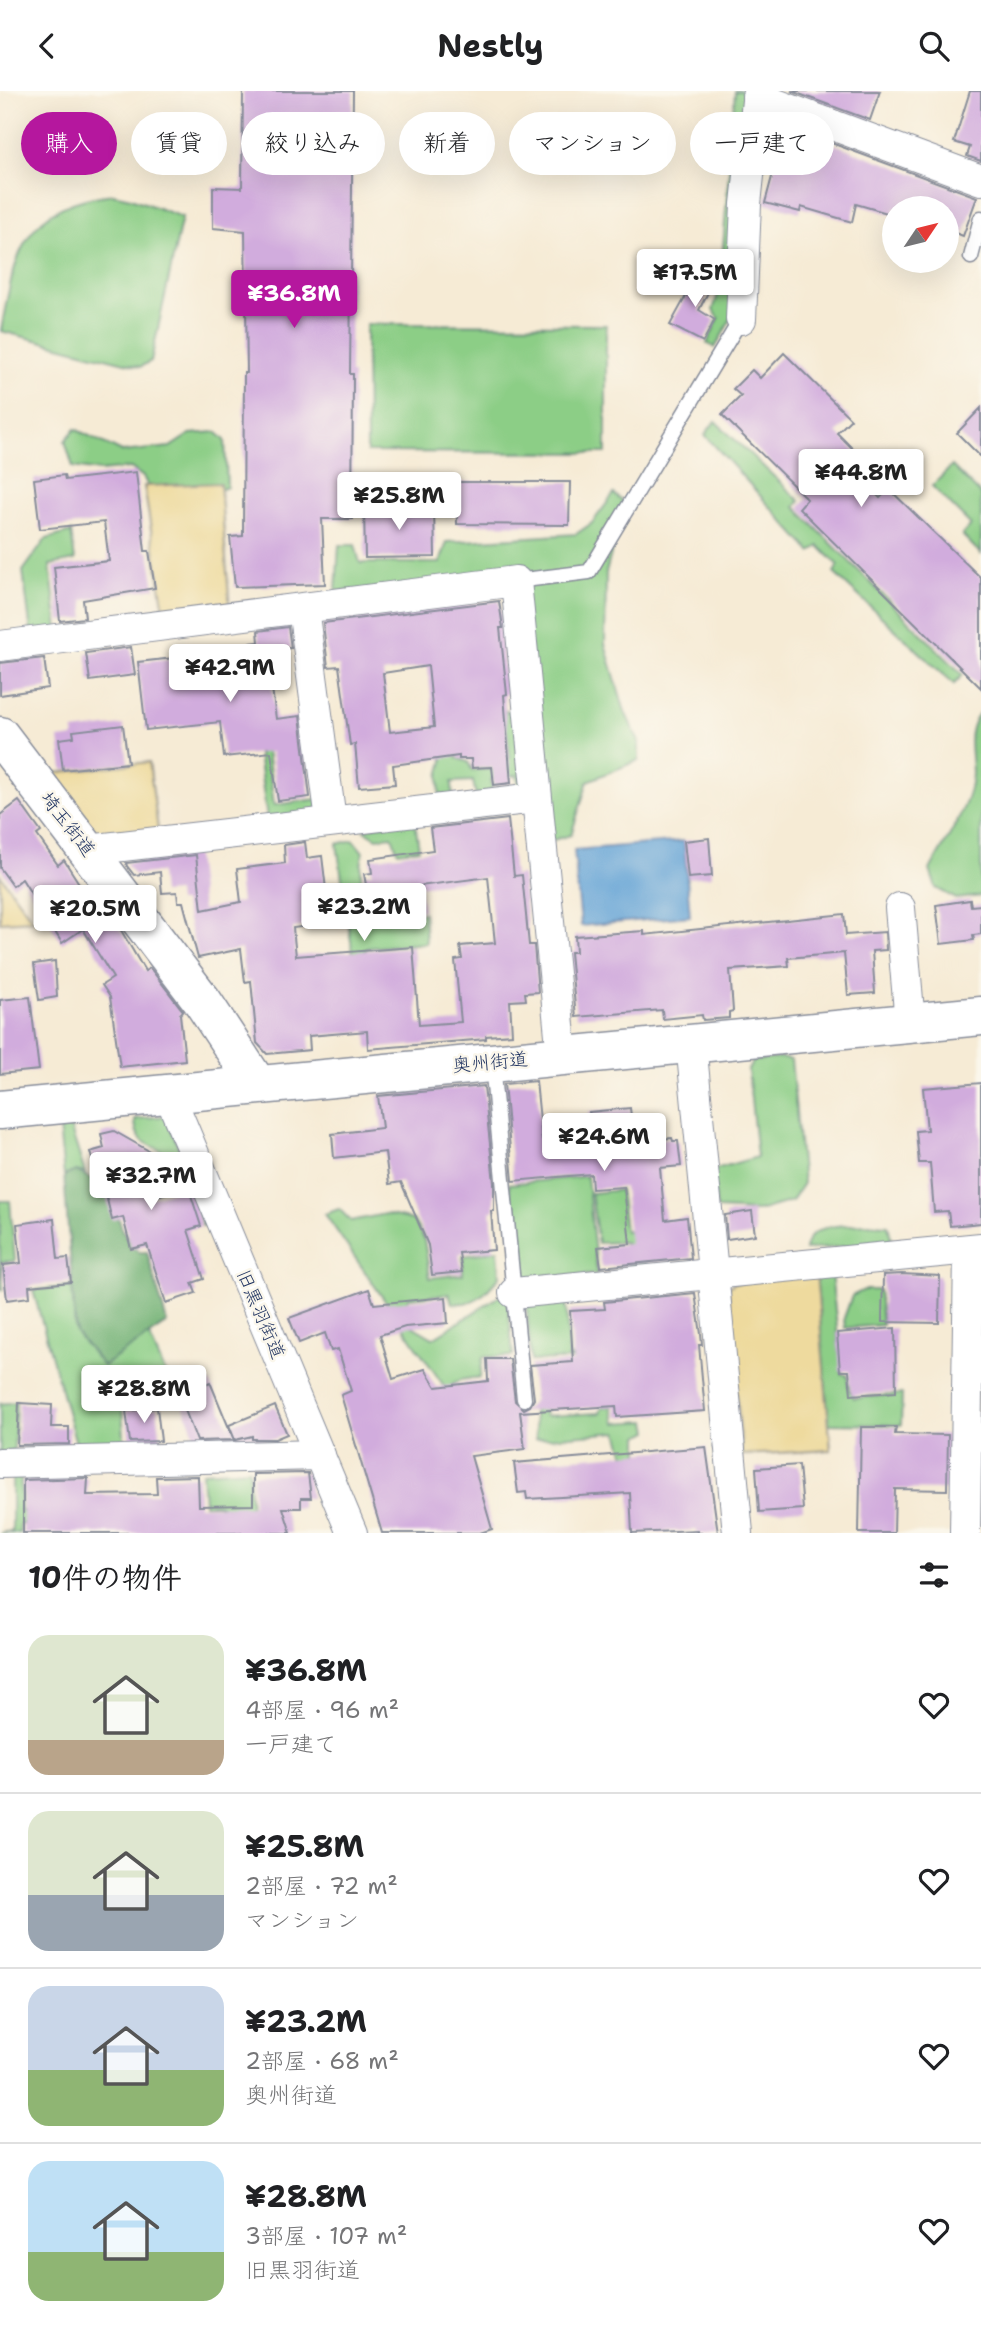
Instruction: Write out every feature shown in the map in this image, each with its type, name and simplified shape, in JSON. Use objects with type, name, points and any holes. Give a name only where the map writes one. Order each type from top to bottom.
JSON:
[{"type":"main road","name":"埼玉街道","points":[[0,736],[203,1002],[257,1084]]},
{"type":"main road","name":"奥州街道","points":[[0,1111],[257,1084],[981,1016]]},
{"type":"street","points":[[741,319],[746,204],[757,94],[981,180]]},
{"type":"street","points":[[0,646],[516,581],[562,1056]]},
{"type":"street","points":[[303,608],[331,820]]},
{"type":"street","points":[[88,850],[536,798]]},
{"type":"street","points":[[900,908],[910,1023]]},
{"type":"street","points":[[691,1043],[738,1533]]},
{"type":"street","name":"旧黒羽街道","points":[[170,1094],[352,1533]]},
{"type":"street","points":[[514,1293],[975,1249],[965,1533]]},
{"type":"street","points":[[0,1463],[320,1455]]},
{"type":"lane","points":[[971,257],[981,218]]},
{"type":"lane","points":[[516,581],[589,572],[741,319]]},
{"type":"lane","points":[[492,1062],[524,1399]]},
{"type":"green space","points":[[735,91],[749,91],[748,112],[733,112]]},
{"type":"green space","points":[[729,175],[743,175],[734,313],[715,348],[707,343],[719,318],[713,310],[720,288]]},
{"type":"green space","points":[[113,194],[182,217],[151,361],[140,367],[1,331],[19,256],[28,237],[41,221],[59,209],[83,200]]},
{"type":"green space","points":[[366,324],[606,325],[606,453],[367,452]]},
{"type":"green space","points":[[715,421],[800,501],[795,507],[963,675],[954,684],[834,573],[838,565],[819,546],[811,552],[705,435]]},
{"type":"green space","points":[[75,429],[122,452],[170,447],[190,434],[216,432],[225,440],[227,487],[210,494],[154,496],[143,477],[131,468],[100,471],[73,467],[65,441]]},
{"type":"green space","points":[[952,466],[981,495],[981,554],[962,535],[971,525],[932,486]]},
{"type":"green space","points":[[614,494],[624,503],[606,573],[605,644],[625,712],[639,742],[639,760],[588,781],[571,835],[550,841],[523,587],[336,591],[339,545],[355,545],[360,563],[440,563],[447,542],[576,534],[592,523]]},
{"type":"green space","points":[[71,532],[75,560],[50,565],[58,629],[31,633],[23,571],[46,539]]},
{"type":"green space","points":[[517,709],[523,785],[519,786],[517,775],[491,779],[492,794],[476,796],[473,781],[452,782],[453,799],[440,800],[439,776],[443,761],[438,719],[455,717],[457,758],[468,762],[472,770],[493,769],[495,760],[510,758],[504,711]]},
{"type":"green space","points":[[981,711],[981,896],[956,899],[936,888],[930,870],[967,799],[972,774],[972,726]]},
{"type":"green space","points":[[255,732],[266,744],[274,805],[318,799],[319,815],[267,819]]},
{"type":"green space","points":[[414,815],[419,849],[398,852],[392,836],[377,838],[364,830]]},
{"type":"green space","points":[[353,840],[363,852],[362,881],[376,920],[424,913],[426,943],[367,948],[362,954],[359,997],[337,844]]},
{"type":"green space","points":[[780,1058],[791,1060],[803,1183],[792,1201],[758,1211],[717,1209],[712,1170],[757,1157],[748,1070],[753,1061]]},
{"type":"green space","points":[[165,1116],[210,1221],[203,1226],[191,1188],[179,1183],[170,1157],[147,1144],[138,1135],[135,1119]]},
{"type":"green space","points":[[63,1124],[70,1126],[85,1173],[76,1171],[64,1176],[59,1127]]},
{"type":"green space","points":[[76,1171],[98,1182],[115,1177],[121,1227],[139,1252],[147,1252],[167,1323],[103,1366],[76,1333],[64,1176]]},
{"type":"green space","points":[[587,1176],[597,1274],[519,1282],[509,1184]]},
{"type":"green space","points":[[620,1190],[625,1231],[643,1229],[647,1268],[628,1269],[625,1242],[598,1243],[591,1193]]},
{"type":"green space","points":[[0,1201],[10,1201],[15,1261],[1,1262],[3,1289],[0,1290]]},
{"type":"green space","points":[[339,1209],[351,1221],[385,1214],[413,1220],[424,1239],[430,1278],[463,1274],[463,1256],[498,1250],[500,1276],[485,1293],[474,1300],[460,1303],[452,1303],[449,1294],[408,1298],[409,1324],[433,1338],[500,1296],[508,1301],[513,1356],[483,1357],[480,1377],[460,1380],[446,1389],[325,1214]]},
{"type":"green space","points":[[839,1225],[888,1225],[892,1242],[805,1250],[813,1234],[821,1230]]},
{"type":"green space","points":[[831,1273],[842,1374],[847,1375],[849,1390],[854,1398],[902,1394],[901,1425],[829,1424],[816,1274]]},
{"type":"green space","points":[[72,1286],[75,1330],[103,1366],[149,1335],[177,1400],[122,1407],[125,1452],[79,1454],[33,1290]]},
{"type":"green space","points":[[864,1290],[879,1290],[882,1325],[845,1328],[844,1318],[852,1296]]},
{"type":"green space","points":[[566,1301],[569,1357],[605,1353],[580,1359],[531,1361],[527,1310],[529,1305]]},
{"type":"green space","points":[[16,1402],[14,1449],[0,1454],[0,1404]]},
{"type":"green space","points":[[533,1406],[545,1406],[545,1416],[600,1413],[602,1407],[612,1406],[615,1423],[647,1421],[649,1431],[639,1436],[639,1454],[625,1456],[618,1432],[536,1439]]},
{"type":"green space","points":[[249,1469],[251,1520],[218,1504],[204,1504],[202,1472]]},
{"type":"green space","points":[[12,1472],[21,1472],[21,1510],[57,1523],[20,1524],[20,1533],[0,1533],[12,1531]]},
{"type":"sand","points":[[220,483],[230,610],[165,616],[144,486]]},
{"type":"sand","points":[[149,762],[158,830],[97,838],[47,774]]},
{"type":"sand","points":[[0,875],[33,920],[0,922]]},
{"type":"sand","points":[[816,1273],[831,1450],[742,1455],[728,1288],[734,1283]]},
{"type":"water","points":[[684,841],[690,916],[581,926],[574,850]]},
{"type":"building","points":[[243,91],[353,91],[353,112],[243,112]]},
{"type":"building","points":[[791,91],[880,91],[870,120]]},
{"type":"building","points":[[970,91],[981,91],[981,161],[967,156],[970,147],[954,142]]},
{"type":"building","points":[[834,144],[977,197],[963,236],[959,234],[959,196],[882,196],[882,212],[856,204],[852,222],[801,207],[800,212],[765,203],[772,175],[834,175]]},
{"type":"building","points":[[242,175],[352,175],[352,519],[322,519],[325,584],[235,587],[230,537],[243,536],[244,373],[247,373],[245,231],[213,228],[213,187],[242,188]]},
{"type":"building","points":[[701,269],[716,277],[699,310],[715,320],[703,342],[670,325]]},
{"type":"building","points":[[784,353],[851,419],[837,433],[857,453],[846,464],[880,498],[889,489],[981,578],[981,688],[799,508],[807,499],[722,415],[741,396],[733,389],[752,370],[760,378]]},
{"type":"building","points":[[981,408],[981,457],[957,433]]},
{"type":"building","points":[[136,472],[145,551],[149,551],[155,588],[83,600],[85,618],[60,621],[54,567],[109,561],[104,522],[40,529],[34,479],[64,475],[65,480]]},
{"type":"building","points":[[456,482],[570,482],[569,525],[457,524]]},
{"type":"building","points":[[364,507],[434,507],[435,557],[365,558]]},
{"type":"building","points":[[499,601],[503,628],[500,628],[507,694],[504,695],[511,783],[494,785],[492,767],[472,768],[471,759],[459,759],[459,756],[393,765],[395,784],[359,787],[355,744],[350,745],[339,666],[328,667],[323,623]],"holes":[[[428,666],[434,727],[390,732],[383,673]]]},
{"type":"building","points":[[288,627],[291,648],[267,650],[276,719],[300,716],[310,797],[278,801],[271,752],[224,757],[220,722],[146,730],[138,662],[202,655],[201,649],[259,642],[258,631]]},
{"type":"building","points":[[131,647],[135,675],[90,681],[86,653]]},
{"type":"building","points":[[44,658],[48,688],[0,695],[0,663]]},
{"type":"building","points":[[123,725],[128,763],[63,770],[59,739],[74,737],[73,731]]},
{"type":"building","points":[[19,801],[41,832],[37,835],[58,865],[64,860],[89,899],[94,896],[122,932],[145,971],[150,968],[183,1011],[180,1014],[185,1060],[120,1067],[110,997],[102,985],[113,978],[83,929],[62,943],[22,879],[13,886],[0,868],[0,815]]},
{"type":"building","points":[[508,819],[514,876],[522,875],[529,945],[534,945],[538,992],[525,993],[526,1000],[510,1001],[512,1034],[486,1036],[486,1039],[368,1049],[367,1031],[309,1036],[310,1050],[267,1054],[257,1043],[251,981],[245,982],[241,949],[198,958],[183,902],[178,902],[177,892],[162,893],[160,872],[134,875],[126,863],[196,855],[202,910],[241,902],[237,869],[285,863],[284,845],[305,842],[307,858],[322,856],[330,923],[293,928],[296,956],[413,947],[419,1025],[461,1022],[455,960],[462,959],[460,946],[495,943],[488,877],[419,886],[423,910],[379,916],[375,895],[368,896],[364,874],[372,873],[370,859],[433,850],[430,828]]},
{"type":"building","points":[[709,838],[712,876],[688,878],[684,841]]},
{"type":"building","points":[[970,900],[971,906],[981,905],[981,934],[973,935],[974,940],[941,944],[936,905]]},
{"type":"building","points":[[844,914],[846,935],[885,932],[886,950],[872,951],[875,993],[848,995],[844,953],[788,958],[789,966],[730,970],[733,1011],[729,1012],[729,1018],[703,1020],[702,1015],[663,1019],[662,1010],[576,1017],[570,952],[576,952],[575,936],[644,931],[644,935]]},
{"type":"building","points":[[55,961],[57,997],[39,1000],[34,964]]},
{"type":"building","points":[[30,997],[39,1070],[0,1074],[0,1000]]},
{"type":"building","points":[[536,1081],[542,1140],[592,1137],[589,1112],[630,1108],[634,1141],[672,1138],[673,1141],[678,1141],[681,1166],[660,1168],[665,1220],[687,1217],[691,1258],[601,1267],[598,1247],[630,1244],[624,1187],[592,1189],[591,1174],[513,1181],[504,1084]]},
{"type":"building","points":[[981,1083],[981,1223],[950,1226],[948,1211],[934,1212],[930,1163],[919,1163],[916,1131],[927,1130],[923,1088]]},
{"type":"building","points":[[484,1086],[494,1183],[494,1211],[491,1211],[494,1250],[459,1253],[462,1272],[432,1275],[428,1245],[401,1182],[389,1184],[385,1152],[334,1158],[332,1134],[382,1128],[378,1096]]},
{"type":"building","points":[[114,1131],[170,1163],[151,1198],[188,1186],[201,1226],[188,1230],[204,1279],[192,1283],[196,1293],[166,1303],[147,1245],[131,1249],[123,1217],[112,1220],[102,1179],[98,1180],[90,1152],[104,1148],[101,1134]]},
{"type":"building","points":[[752,1211],[755,1235],[727,1239],[725,1215]]},
{"type":"building","points":[[54,1219],[58,1259],[68,1258],[71,1282],[29,1286],[30,1297],[7,1300],[3,1265],[21,1263],[17,1224]]},
{"type":"building","points":[[883,1275],[940,1276],[939,1323],[882,1322]]},
{"type":"building","points":[[369,1289],[374,1304],[446,1297],[448,1323],[405,1327],[380,1335],[393,1379],[425,1369],[436,1387],[488,1381],[487,1359],[510,1359],[515,1401],[524,1409],[530,1406],[534,1399],[530,1365],[573,1362],[570,1311],[605,1309],[604,1302],[695,1293],[702,1345],[699,1345],[705,1411],[617,1417],[616,1406],[520,1412],[525,1449],[471,1456],[492,1529],[480,1533],[382,1533],[341,1395],[351,1391],[338,1349],[331,1351],[325,1333],[299,1343],[289,1318]]},
{"type":"building","points":[[895,1328],[896,1392],[851,1395],[849,1371],[840,1371],[837,1333]]},
{"type":"building","points":[[210,1382],[234,1440],[197,1441],[183,1405],[188,1404],[183,1393]]},
{"type":"building","points":[[19,1403],[52,1405],[51,1427],[69,1427],[69,1444],[17,1445]]},
{"type":"building","points":[[275,1406],[287,1434],[275,1439],[252,1439],[252,1436],[235,1440],[229,1425]]},
{"type":"building","points":[[157,1408],[161,1441],[130,1442],[126,1411]]},
{"type":"building","points":[[861,1427],[896,1427],[895,1434],[948,1435],[947,1490],[895,1489],[894,1533],[859,1533]]},
{"type":"building","points":[[706,1447],[718,1533],[697,1533],[697,1530],[632,1533],[630,1493],[527,1499],[526,1492],[518,1493],[514,1463]]},
{"type":"building","points":[[799,1465],[803,1509],[759,1512],[756,1468]]},
{"type":"building","points":[[308,1473],[311,1498],[301,1498],[301,1508],[283,1508],[291,1533],[23,1533],[23,1480],[88,1478],[87,1495],[157,1494],[156,1477],[198,1476],[199,1506],[253,1505],[253,1474]]}]
